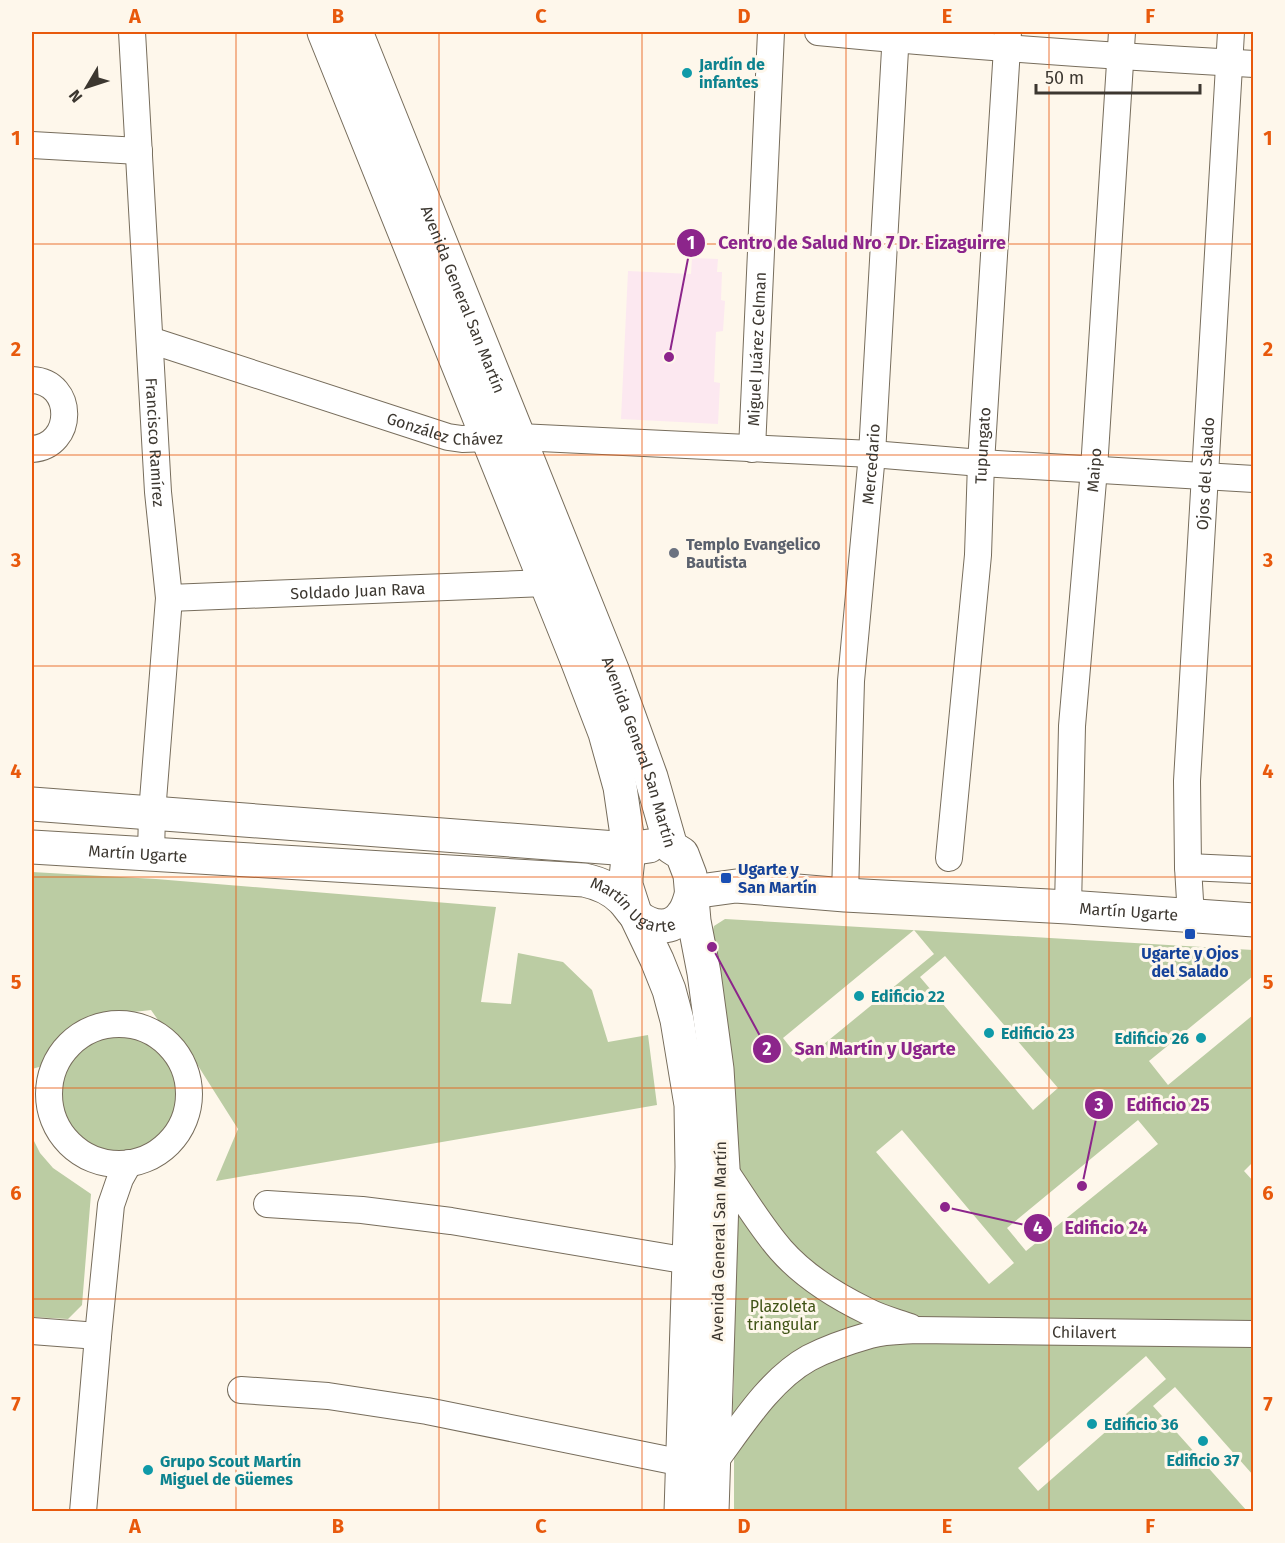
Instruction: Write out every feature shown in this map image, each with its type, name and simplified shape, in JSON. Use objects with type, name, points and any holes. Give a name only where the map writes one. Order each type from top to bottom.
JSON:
[{"type":"street","name":"Francisco Ramírez","points":[[132,32],[158,492],[169,598],[151,854]]},
{"type":"street","name":"Avenida General San Martín","points":[[324,32],[503,438],[572,573],[613,672],[651,777],[671,847],[682,854],[690,875],[694,921],[704,973],[717,1069],[723,1168],[698,1463],[681,1512]]},
{"type":"street","name":"Avenida General San Martín","points":[[356,32],[503,438],[546,583],[604,733],[620,787],[629,849],[626,885],[636,916],[669,990],[677,1020],[691,1105],[689,1261],[698,1463],[712,1512]]},
{"type":"street","name":"Miguel Juárez Celman","points":[[752,449],[771,32]]},
{"type":"street","points":[[818,32],[1121,44],[1242,63]]},
{"type":"street","name":"Ojos del Salado","points":[[1191,917],[1187,782],[1205,477],[1242,63],[1232,32]]},
{"type":"street","name":"Mercedario","points":[[845,895],[851,681],[872,454],[896,35]]},
{"type":"street","name":"Tupungato","points":[[949,858],[978,555],[981,463],[1007,39]]},
{"type":"street","name":"Maipo","points":[[1068,907],[1072,726],[1094,469],[1121,44]]},
{"type":"street","points":[[32,145],[138,152]]},
{"type":"street","name":"González Chávez","points":[[150,340],[448,437],[462,439],[503,438],[872,454],[981,463],[1254,479]]},
{"type":"street","points":[[32,380],[46,384],[54,390],[61,399],[64,409],[61,431],[46,446],[33,450]]},
{"type":"street","name":"Soldado Juan Rava","points":[[169,598],[546,583]]},
{"type":"street","points":[[32,804],[629,849],[657,844],[671,847]]},
{"type":"street","name":"Martín Ugarte","points":[[32,847],[584,880],[607,888],[622,898],[636,916],[651,925],[662,927],[677,921],[685,912],[693,892],[736,886],[845,895],[1254,920]]},
{"type":"street","points":[[1188,867],[1254,870]]},
{"type":"street","points":[[119,1023],[140,1026],[159,1035],[175,1050],[185,1068],[189,1089],[188,1110],[180,1130],[167,1146],[150,1157],[129,1164],[102,1162],[90,1158],[67,1142],[53,1117],[48,1092],[53,1067],[64,1049],[80,1035],[98,1026],[119,1023]]},
{"type":"street","points":[[32,1080],[53,1067]]},
{"type":"street","points":[[32,1095],[53,1117]]},
{"type":"street","points":[[78,1150],[100,1182],[111,1204]]},
{"type":"street","points":[[83,1512],[111,1204],[120,1179],[129,1164]]},
{"type":"street","name":"Chilavert","points":[[723,1168],[783,1252],[809,1276],[838,1296],[868,1312],[916,1329]]},
{"type":"street","points":[[267,1204],[362,1210],[451,1221],[689,1261]]},
{"type":"street","name":"Chilavert","points":[[698,1463],[742,1425],[767,1394],[790,1371],[829,1348],[872,1335],[916,1329],[1254,1334]]},
{"type":"street","points":[[32,1331],[98,1336]]},
{"type":"street","points":[[241,1390],[328,1396],[427,1411],[698,1463]]},
{"type":"shaded area","points":[[692,258],[718,259],[717,272],[722,272],[721,300],[725,301],[723,331],[716,332],[714,382],[720,383],[718,424],[621,419],[628,271],[691,274]]},
{"type":"green space","points":[[32,872],[156,879],[496,907],[481,1002],[511,1004],[518,953],[563,962],[592,990],[608,1042],[648,1035],[657,1105],[216,1181],[238,1129],[190,1053],[163,1027],[151,1010],[111,1014],[82,1023],[66,1036],[46,1065],[32,1069]]},
{"type":"green space","name":"Plazoleta triangular","points":[[725,919],[914,930],[1253,950],[1253,976],[1149,1061],[1168,1085],[1253,1015],[1253,1162],[1244,1171],[1254,1182],[1253,1475],[1175,1387],[1153,1406],[1247,1511],[734,1511],[732,1127],[710,941],[714,926]],"holes":[[[914,930],[934,954],[802,1062],[783,1038]],[[945,956],[1058,1088],[1033,1110],[920,977]],[[1138,1120],[1158,1144],[1026,1251],[1007,1228]],[[902,1130],[1014,1263],[989,1284],[876,1152]],[[1146,1356],[1166,1379],[1038,1491],[1018,1468]]]},
{"type":"green space","points":[[121,1029],[146,1034],[167,1048],[181,1069],[186,1094],[181,1119],[167,1140],[146,1154],[121,1159],[96,1154],[75,1140],[61,1119],[56,1094],[61,1069],[75,1048],[96,1034]]},
{"type":"green space","points":[[32,1137],[40,1153],[53,1168],[91,1194],[82,1305],[68,1319],[32,1317]]},
{"type":"place","name":"Jardín de infantes","points":[[687,73]]},
{"type":"place","name":"Centro de Salud Nro 7 Dr. Eizaguirre","points":[[669,357]]},
{"type":"place","name":"Templo Evangelico Bautista","points":[[674,553]]},
{"type":"place","name":"Ugarte y San Martín","points":[[726,878]]},
{"type":"place","name":"Ugarte y Ojos del Salado","points":[[1190,934]]},
{"type":"place","name":"San Martín y Ugarte","points":[[712,947]]},
{"type":"place","name":"Edificio 22","points":[[859,996]]},
{"type":"place","name":"Edificio 23","points":[[989,1033]]},
{"type":"place","name":"Edificio 26","points":[[1201,1038]]},
{"type":"place","name":"Edificio 25","points":[[1082,1186]]},
{"type":"place","name":"Edificio 24","points":[[945,1207]]},
{"type":"place","name":"Edificio 36","points":[[1092,1424]]},
{"type":"place","name":"Edificio 37","points":[[1203,1441]]},
{"type":"place","name":"Grupo Scout Martín Miguel de Güemes","points":[[148,1470]]}]
